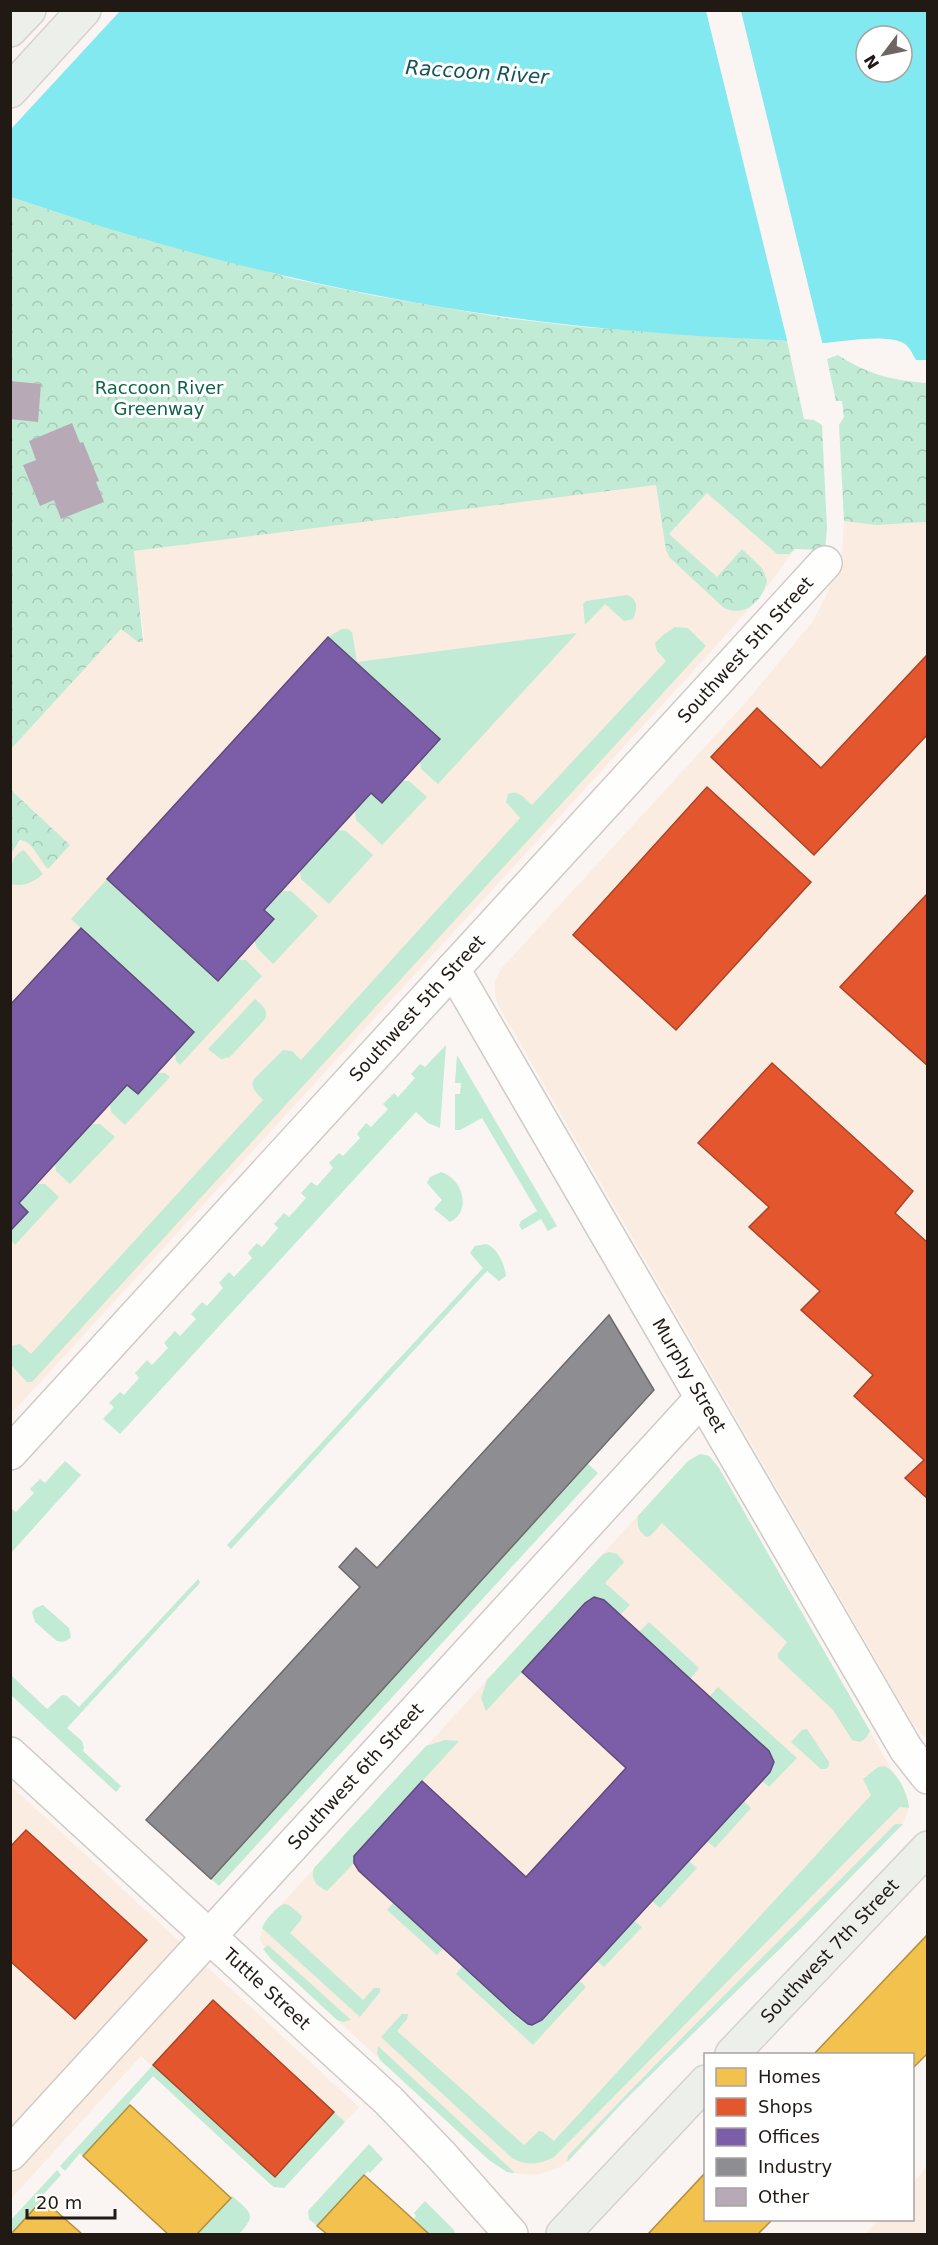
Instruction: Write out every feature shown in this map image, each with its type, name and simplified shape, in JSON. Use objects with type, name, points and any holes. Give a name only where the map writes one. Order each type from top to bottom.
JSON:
[{"type":"main road","points":[[10,30],[29,10]]},
{"type":"main road","points":[[10,91],[84,10]]},
{"type":"main road","name":"Southwest 7th Street","points":[[734,2053],[927,1848]]},
{"type":"main road","points":[[563,2235],[704,2083]]},
{"type":"street","name":"Southwest 5th Street","points":[[10,1454],[825,563]]},
{"type":"street","name":"Murphy Street","points":[[453,969],[902,1743],[927,1777]]},
{"type":"street","name":"Southwest 6th Street","points":[[10,2154],[702,1398]]},
{"type":"street","name":"Tuttle Street","points":[[10,1754],[388,2100],[441,2155],[511,2235]]},
{"type":"shaded area","points":[[656,485],[664,532],[669,534],[707,492],[777,554],[795,549],[762,594],[698,666],[11,1414],[11,854],[40,817],[11,790],[10,749],[122,628],[138,642],[144,638],[133,551]]},
{"type":"shaded area","points":[[844,521],[876,525],[927,522],[927,1739],[913,1724],[498,1005],[495,996],[495,981],[501,969],[746,702],[813,621],[826,596],[842,554]]},
{"type":"shaded area","points":[[700,1454],[709,1456],[719,1468],[905,1793],[909,1808],[903,1824],[798,1931],[626,2099],[572,2158],[560,2167],[541,2174],[507,2172],[489,2160],[271,1959],[260,1940],[262,1928],[265,1922],[688,1461]]},
{"type":"shaded area","points":[[10,1785],[359,2107],[284,2188],[141,2056],[11,2199]]},
{"type":"shaded area","points":[[927,2166],[927,2234],[865,2234],[878,2221],[914,2221],[914,2182]]},
{"type":"green space","name":"Raccoon River Greenway","points":[[11,197],[59,213],[294,279],[376,296],[505,318],[583,327],[787,341],[804,419],[814,420],[822,425],[827,529],[825,550],[795,549],[789,554],[777,554],[707,493],[669,534],[717,577],[742,549],[762,568],[767,580],[762,595],[752,606],[739,611],[724,608],[670,558],[666,550],[656,485],[134,551],[143,642],[138,642],[121,629],[11,749]]},
{"type":"green space","points":[[838,355],[881,375],[927,383],[927,522],[876,525],[844,521],[839,425],[844,417],[842,401],[836,401],[827,359]]},
{"type":"green space","points":[[627,595],[636,605],[633,619],[624,621],[605,604],[585,625],[583,604],[586,601]]},
{"type":"green space","points":[[675,627],[688,628],[706,646],[32,1382],[27,1382],[11,1365],[11,1346],[20,1344],[31,1354],[263,1100],[253,1088],[254,1079],[283,1050],[292,1051],[301,1060],[520,818],[506,802],[508,794],[519,794],[532,805],[666,661],[657,651],[655,643]]},
{"type":"green space","points":[[342,629],[352,632],[357,662],[577,633],[438,784],[421,769],[420,762],[440,739],[328,637]]},
{"type":"green space","points":[[402,781],[409,781],[427,797],[382,845],[356,820],[355,811],[371,793],[382,803]]},
{"type":"green space","points":[[11,790],[70,845],[48,869],[25,841],[20,840],[11,854]]},
{"type":"green space","points":[[337,830],[346,831],[373,855],[329,904],[301,879],[300,871]]},
{"type":"green space","points":[[24,850],[43,874],[28,883],[11,884],[13,860]]},
{"type":"green space","points":[[107,879],[218,980],[237,960],[246,960],[262,976],[180,1065],[176,1061],[175,1054],[194,1032],[71,919]]},
{"type":"green space","points":[[281,891],[291,891],[318,916],[273,964],[257,948],[254,940],[274,920],[264,910]]},
{"type":"green space","points":[[255,999],[265,1010],[265,1019],[230,1057],[221,1059],[208,1049]]},
{"type":"green space","points":[[446,1045],[440,1128],[428,1123],[416,1112],[120,1434],[103,1419],[114,1407],[109,1403],[120,1392],[124,1395],[139,1378],[135,1373],[147,1360],[152,1365],[168,1348],[164,1343],[175,1331],[180,1336],[196,1319],[191,1314],[202,1302],[207,1306],[223,1288],[219,1283],[229,1272],[234,1277],[252,1258],[248,1253],[257,1243],[262,1247],[278,1228],[274,1224],[284,1213],[289,1217],[306,1198],[301,1193],[311,1182],[317,1186],[333,1168],[329,1163],[339,1153],[343,1156],[360,1138],[357,1134],[366,1123],[371,1127],[388,1109],[383,1104],[394,1093],[398,1097],[415,1078],[411,1074],[420,1064],[425,1067]]},
{"type":"green space","points":[[457,1055],[557,1226],[548,1231],[541,1219],[522,1230],[519,1225],[521,1221],[537,1211],[482,1118],[460,1130],[455,1130],[455,1094],[460,1094],[461,1083],[455,1083]]},
{"type":"green space","points":[[157,1073],[165,1073],[170,1077],[125,1125],[111,1112],[110,1104],[127,1085],[138,1094]]},
{"type":"green space","points":[[92,1124],[100,1124],[115,1137],[70,1184],[56,1171],[55,1164]]},
{"type":"green space","points":[[441,1172],[454,1181],[462,1195],[461,1210],[450,1222],[434,1209],[442,1200],[427,1183],[430,1177]]},
{"type":"green space","points":[[36,1184],[45,1184],[59,1197],[15,1245],[11,1241],[10,1231],[28,1212],[19,1203]]},
{"type":"green space","points":[[486,1244],[500,1257],[506,1276],[499,1281],[487,1271],[231,1549],[227,1545],[483,1268],[470,1253],[475,1246]]},
{"type":"green space","points":[[700,1454],[709,1456],[719,1468],[870,1731],[860,1742],[852,1740],[833,1710],[778,1658],[778,1654],[787,1642],[662,1523],[650,1536],[646,1537],[640,1530],[638,1516],[688,1461]]},
{"type":"green space","points":[[65,1461],[81,1475],[11,1553],[11,1510],[16,1512],[34,1493],[30,1489],[40,1479],[45,1483]]},
{"type":"green space","points":[[588,1464],[598,1473],[219,1886],[211,1879]]},
{"type":"green space","points":[[609,1552],[617,1554],[624,1562],[605,1583],[630,1605],[620,1615],[603,1600],[590,1599],[486,1711],[481,1698],[487,1680],[602,1555]]},
{"type":"green space","points":[[198,1579],[199,1584],[67,1728],[82,1741],[83,1751],[121,1786],[116,1792],[11,1695],[11,1675],[47,1709],[62,1695],[67,1696],[79,1707]]},
{"type":"green space","points":[[43,1605],[69,1628],[71,1637],[68,1640],[57,1641],[35,1622],[32,1612]]},
{"type":"green space","points":[[649,1622],[699,1668],[690,1679],[639,1632]]},
{"type":"green space","points":[[718,1687],[797,1758],[769,1787],[762,1781],[773,1767],[772,1756],[709,1697]]},
{"type":"green space","points":[[807,1729],[829,1762],[826,1769],[821,1769],[791,1742],[802,1730]]},
{"type":"green space","points":[[445,1740],[459,1741],[357,1852],[354,1863],[327,1891],[320,1887],[314,1879],[314,1868],[426,1746]]},
{"type":"green space","points":[[884,1766],[894,1773],[901,1784],[907,1796],[909,1808],[900,1807],[554,2157],[533,2164],[512,2158],[381,2037],[402,2014],[408,2014],[407,2019],[397,2031],[524,2145],[539,2131],[554,2141],[871,1795],[863,1779],[878,1767]]},
{"type":"green space","points":[[744,1801],[751,1808],[715,1848],[707,1841]]},
{"type":"green space","points":[[895,1824],[903,1824],[798,1931],[626,2099],[567,2162],[568,2156],[649,2072]]},
{"type":"green space","points":[[689,1861],[697,1868],[660,1908],[652,1901]]},
{"type":"green space","points":[[394,1902],[443,1948],[437,1955],[387,1910]]},
{"type":"green space","points":[[284,1904],[289,1905],[302,1916],[290,1933],[363,2000],[374,1988],[380,1988],[380,1992],[360,2017],[262,1928],[271,1914]]},
{"type":"green space","points":[[634,1921],[642,1927],[604,1967],[597,1961]]},
{"type":"green space","points":[[268,1945],[351,2020],[343,2022],[337,2020],[271,1959],[263,1949]]},
{"type":"green space","points":[[463,1966],[528,2024],[541,2020],[548,2014],[579,1980],[586,1987],[533,2045],[456,1974]]},
{"type":"green space","points":[[378,2046],[515,2173],[507,2172],[489,2160],[380,2060],[377,2053]]},
{"type":"green space","points":[[153,2065],[275,2177],[334,2112],[345,2122],[284,2188],[274,2187],[153,2076],[83,2156],[80,2153],[65,2171],[60,2166]]},
{"type":"green space","points":[[369,2144],[383,2159],[370,2173],[368,2171],[317,2226],[309,2219],[308,2211]]},
{"type":"green space","points":[[57,2170],[61,2175],[11,2234],[10,2221]]},
{"type":"green space","points":[[232,2196],[247,2210],[250,2217],[239,2234],[197,2234]]},
{"type":"green space","points":[[425,2201],[456,2234],[429,2234],[413,2220],[416,2216],[414,2213]]},
{"type":"water","name":"Raccoon River","points":[[11,11],[927,11],[927,360],[916,360],[906,345],[893,340],[816,343],[665,333],[567,325],[406,301],[246,267],[89,223],[11,197]]},
{"type":"pier","points":[[11,11],[120,11],[11,129]]},
{"type":"pier","points":[[706,11],[741,11],[823,346],[788,344]]},
{"type":"building: Homes","points":[[928,1934],[928,2053],[914,2067],[914,2053],[815,2053]]},
{"type":"building: Homes","points":[[130,2105],[231,2198],[197,2234],[168,2234],[83,2156]]},
{"type":"building: Homes","points":[[704,2174],[704,2221],[771,2221],[758,2234],[648,2234]]},
{"type":"building: Homes","points":[[364,2175],[429,2234],[327,2234],[317,2226]]},
{"type":"building: Homes","points":[[43,2199],[65,2219],[82,2234],[11,2234]]},
{"type":"building: Shops","points":[[928,654],[928,734],[814,855],[711,757],[757,708],[821,768]]},
{"type":"building: Shops","points":[[707,787],[811,882],[676,1030],[573,935]]},
{"type":"building: Shops","points":[[928,893],[928,1066],[840,987]]},
{"type":"building: Shops","points":[[772,1063],[913,1191],[895,1213],[928,1243],[928,1499],[905,1478],[924,1460],[854,1396],[873,1375],[801,1310],[820,1291],[749,1227],[769,1207],[698,1143]]},
{"type":"building: Shops","points":[[26,1830],[147,1940],[75,2019],[10,1961],[10,1847]]},
{"type":"building: Shops","points":[[213,2000],[334,2112],[275,2177],[153,2065]]},
{"type":"building: Offices","points":[[328,637],[440,739],[382,803],[371,793],[264,910],[274,919],[218,981],[107,879]]},
{"type":"building: Offices","points":[[81,928],[194,1032],[138,1094],[127,1085],[19,1203],[28,1212],[10,1231],[10,1005]]},
{"type":"building: Offices","points":[[594,1597],[604,1600],[769,1751],[774,1762],[770,1772],[762,1781],[597,1961],[542,2020],[532,2025],[513,2012],[359,1871],[354,1863],[354,1856],[422,1781],[526,1877],[626,1768],[522,1672],[585,1603]]},
{"type":"building: Industry","points":[[609,1315],[654,1390],[211,1879],[146,1820],[360,1587],[339,1567],[356,1548],[377,1568]]},
{"type":"building: Other","points":[[10,381],[41,384],[38,422],[10,419]]},
{"type":"building: Other","points":[[72,423],[80,443],[83,442],[99,481],[96,482],[104,502],[61,519],[54,500],[40,506],[23,465],[36,460],[29,441]]}]
